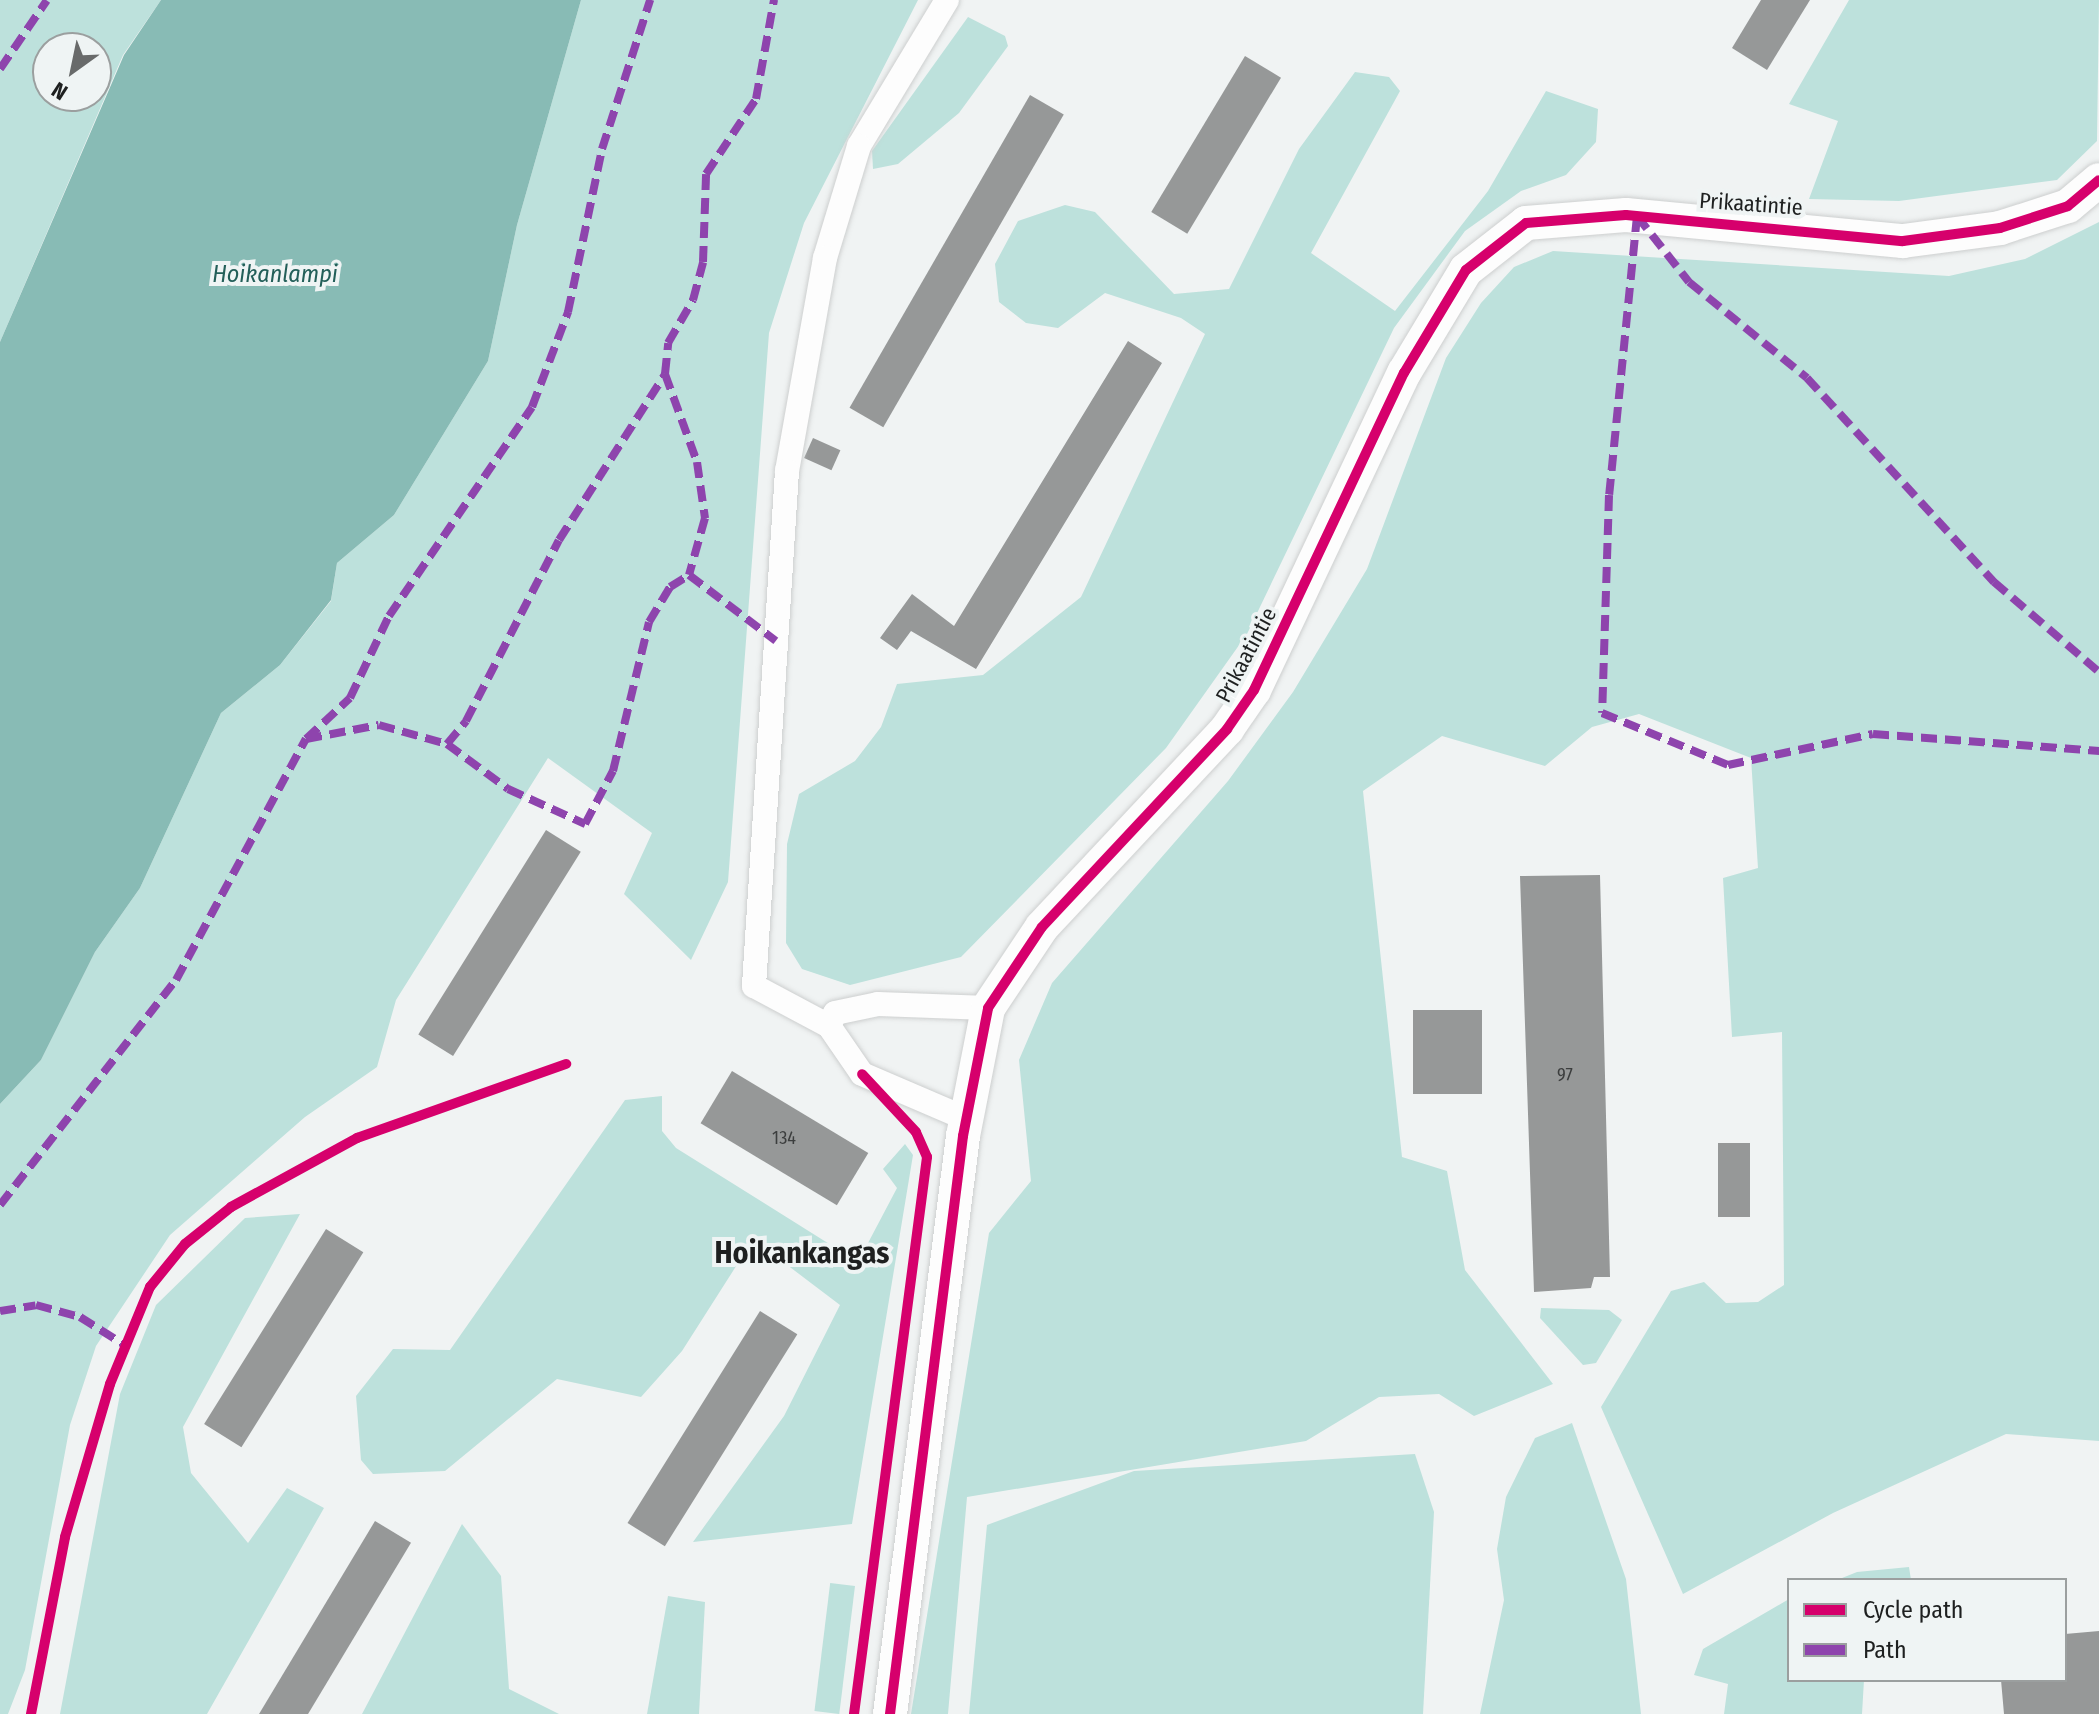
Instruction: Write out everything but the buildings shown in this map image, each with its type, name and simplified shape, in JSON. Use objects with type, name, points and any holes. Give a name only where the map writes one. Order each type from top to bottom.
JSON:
[{"type":"street","points":[[947,0],[859,146],[837,206],[787,471],[754,986],[829,1026],[862,1074],[967,1119]]},
{"type":"street","name":"Prikaatintie","points":[[890,1714],[967,1119],[988,1008],[1042,927],[1254,690],[1404,373],[1466,270],[1526,223],[1626,215],[1903,241],[2000,228],[2068,206],[2099,180]]},
{"type":"street","points":[[829,1026],[835,1013],[878,1004],[988,1008]]},
{"type":"shaded area","points":[[0,0],[161,0],[123,55],[112,81],[112,32],[32,32],[32,112],[99,112],[0,342]]},
{"type":"shaded area","points":[[581,0],[918,0],[804,223],[769,333],[728,882],[691,960],[624,894],[652,833],[548,758],[396,1000],[377,1067],[305,1117],[170,1235],[96,1346],[70,1425],[25,1670],[8,1714],[0,1714],[0,1104],[41,1060],[95,952],[140,888],[221,713],[280,665],[331,601],[337,563],[394,515],[488,361],[517,225]]},
{"type":"shaded area","points":[[1849,0],[2099,0],[2097,141],[2057,180],[1899,201],[1809,199],[1838,121],[1789,104]]},
{"type":"shaded area","points":[[968,17],[1005,36],[1008,46],[959,113],[898,164],[873,169],[872,151]]},
{"type":"shaded area","points":[[1355,72],[1389,77],[1400,91],[1311,253],[1395,311],[1488,191],[1546,91],[1598,109],[1596,142],[1566,175],[1521,191],[1465,231],[1394,328],[1247,634],[1166,748],[961,957],[850,985],[802,969],[786,943],[787,844],[799,794],[855,761],[881,727],[897,684],[983,675],[1081,597],[1205,334],[1181,318],[1105,293],[1058,328],[1026,323],[999,302],[995,264],[1018,221],[1065,205],[1095,212],[1174,294],[1229,289],[1299,149]]},
{"type":"shaded area","points":[[2099,222],[2099,1441],[2006,1434],[1833,1513],[1683,1594],[1601,1407],[1671,1291],[1704,1282],[1726,1303],[1758,1302],[1784,1285],[1782,1032],[1732,1037],[1723,878],[1758,868],[1751,758],[1639,714],[1592,727],[1545,766],[1442,736],[1363,791],[1402,1157],[1447,1171],[1465,1270],[1553,1384],[1474,1416],[1439,1394],[1379,1397],[1306,1441],[967,1497],[948,1714],[911,1714],[989,1233],[1031,1181],[1019,1060],[1052,983],[1228,781],[1293,692],[1367,569],[1446,358],[1481,303],[1514,267],[1553,251],[1949,276],[2025,259]]},
{"type":"shaded area","points":[[662,1096],[662,1131],[676,1148],[858,1262],[897,1188],[883,1169],[905,1144],[913,1155],[852,1524],[693,1542],[784,1416],[840,1305],[770,1252],[740,1260],[682,1351],[641,1397],[557,1379],[445,1471],[373,1474],[361,1460],[356,1396],[393,1349],[450,1350],[625,1100]]},
{"type":"shaded area","points":[[300,1214],[183,1427],[191,1473],[248,1543],[287,1488],[324,1508],[207,1714],[60,1714],[120,1394],[156,1305],[245,1218]]},
{"type":"shaded area","points":[[1541,1308],[1609,1310],[1622,1320],[1596,1363],[1583,1365],[1540,1318]]},
{"type":"shaded area","points":[[1572,1423],[1626,1579],[1641,1714],[1480,1714],[1504,1600],[1497,1549],[1506,1497],[1535,1438]]},
{"type":"shaded area","points":[[1415,1454],[1434,1512],[1423,1714],[969,1714],[987,1525],[1134,1471]]},
{"type":"shaded area","points":[[462,1524],[501,1576],[509,1689],[559,1714],[362,1714]]},
{"type":"shaded area","points":[[1909,1567],[1911,1578],[1842,1578],[1857,1572]]},
{"type":"shaded area","points":[[830,1583],[855,1586],[839,1714],[814,1711]]},
{"type":"shaded area","points":[[668,1596],[705,1602],[699,1714],[647,1714]]},
{"type":"shaded area","points":[[1787,1600],[1787,1682],[1864,1682],[1862,1714],[1724,1714],[1728,1684],[1694,1675],[1703,1649]]},
{"type":"water","name":"Hoikanlampi","points":[[161,0],[581,0],[517,225],[488,361],[394,515],[337,563],[331,600],[280,665],[221,713],[140,888],[95,952],[41,1060],[0,1104],[0,342],[99,112],[112,112],[112,83],[124,55]]},
{"type":"marked path","points":[[0,69],[47,0]]},
{"type":"marked path","points":[[0,1205],[176,980],[306,739],[350,698],[389,616],[532,407],[568,312],[602,149],[650,0]]},
{"type":"marked path","points":[[306,739],[379,725],[447,744],[466,721],[559,540],[665,374],[668,343],[693,300],[703,262],[706,174],[756,99],[774,0]]},
{"type":"marked path","points":[[1637,216],[1609,495],[1602,713],[1728,765],[1873,734],[2099,751]]},
{"type":"marked path","points":[[1637,216],[1689,282],[1807,378],[1994,582],[2099,672]]},
{"type":"marked path","points":[[665,374],[697,462],[705,518],[689,575],[776,641]]},
{"type":"marked path","points":[[447,744],[508,789],[585,824],[613,771],[649,622],[670,587],[689,575]]},
{"type":"marked path","points":[[0,1311],[36,1305],[80,1317],[123,1344]]},
{"type":"cycle path","points":[[890,1714],[963,1136],[988,1008],[1042,927],[1227,729],[1254,690],[1404,373],[1466,270],[1526,223],[1626,215],[1903,241],[2000,228],[2068,206],[2099,180]]},
{"type":"cycle path","points":[[31,1714],[65,1537],[110,1384],[150,1287],[185,1244],[231,1207],[357,1138],[566,1064]]},
{"type":"cycle path","points":[[854,1714],[927,1157],[916,1132],[862,1074]]},
{"type":"district","name":"Hoikankangas","points":[[802,1253]]}]
